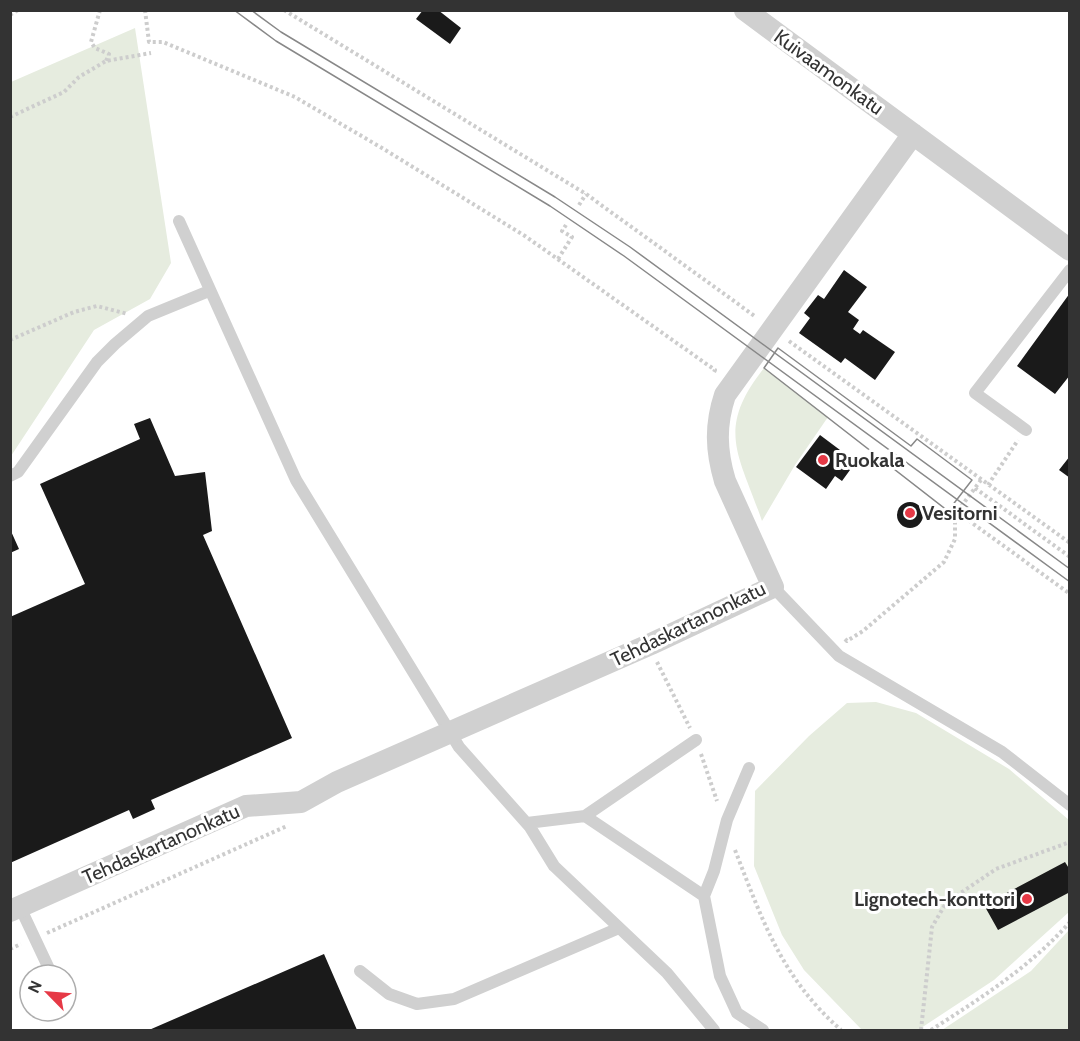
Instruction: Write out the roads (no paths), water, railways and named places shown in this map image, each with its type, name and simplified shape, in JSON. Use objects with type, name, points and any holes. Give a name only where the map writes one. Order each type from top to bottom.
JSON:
[{"type":"street","name":"Kuivaamonkatu","points":[[745,10],[913,134]]},
{"type":"street","points":[[913,134],[1070,250]]},
{"type":"street","name":"Tehdaskartanonkatu","points":[[15,909],[246,806],[301,802],[337,782],[451,733],[773,587],[725,481],[717,444],[717,427],[724,395],[777,332],[913,134]]},
{"type":"lane","points":[[179,221],[296,480],[459,747],[527,823],[554,866],[668,973],[714,1030]]},
{"type":"lane","points":[[1026,430],[975,393],[1070,270]]},
{"type":"lane","points":[[10,476],[18,472],[97,362],[148,316],[209,291]]},
{"type":"lane","points":[[773,587],[839,656],[1002,752],[1070,805]]},
{"type":"lane","points":[[527,823],[585,816],[696,740]]},
{"type":"lane","points":[[749,768],[726,825],[714,870],[704,896],[720,976],[738,1013],[763,1030]]},
{"type":"lane","points":[[585,816],[704,896]]},
{"type":"lane","points":[[15,909],[35,938],[46,963]]},
{"type":"lane","points":[[360,971],[389,994],[417,1004],[454,999],[619,928]]},
{"type":"tram line","points":[[234,10],[276,41],[550,206],[624,256],[1070,582]]},
{"type":"tram line","points":[[251,10],[281,32],[555,197],[630,247],[1070,569]]},
{"type":"tram line","points":[[778,348],[911,446],[917,439],[972,480],[948,511],[764,368],[778,348]]},
{"type":"place","name":"Ruokala","points":[[823,460]]},
{"type":"place","name":"Vesitorni","points":[[910,513]]},
{"type":"place","name":"Lignotech-konttori","points":[[1027,899]]}]
